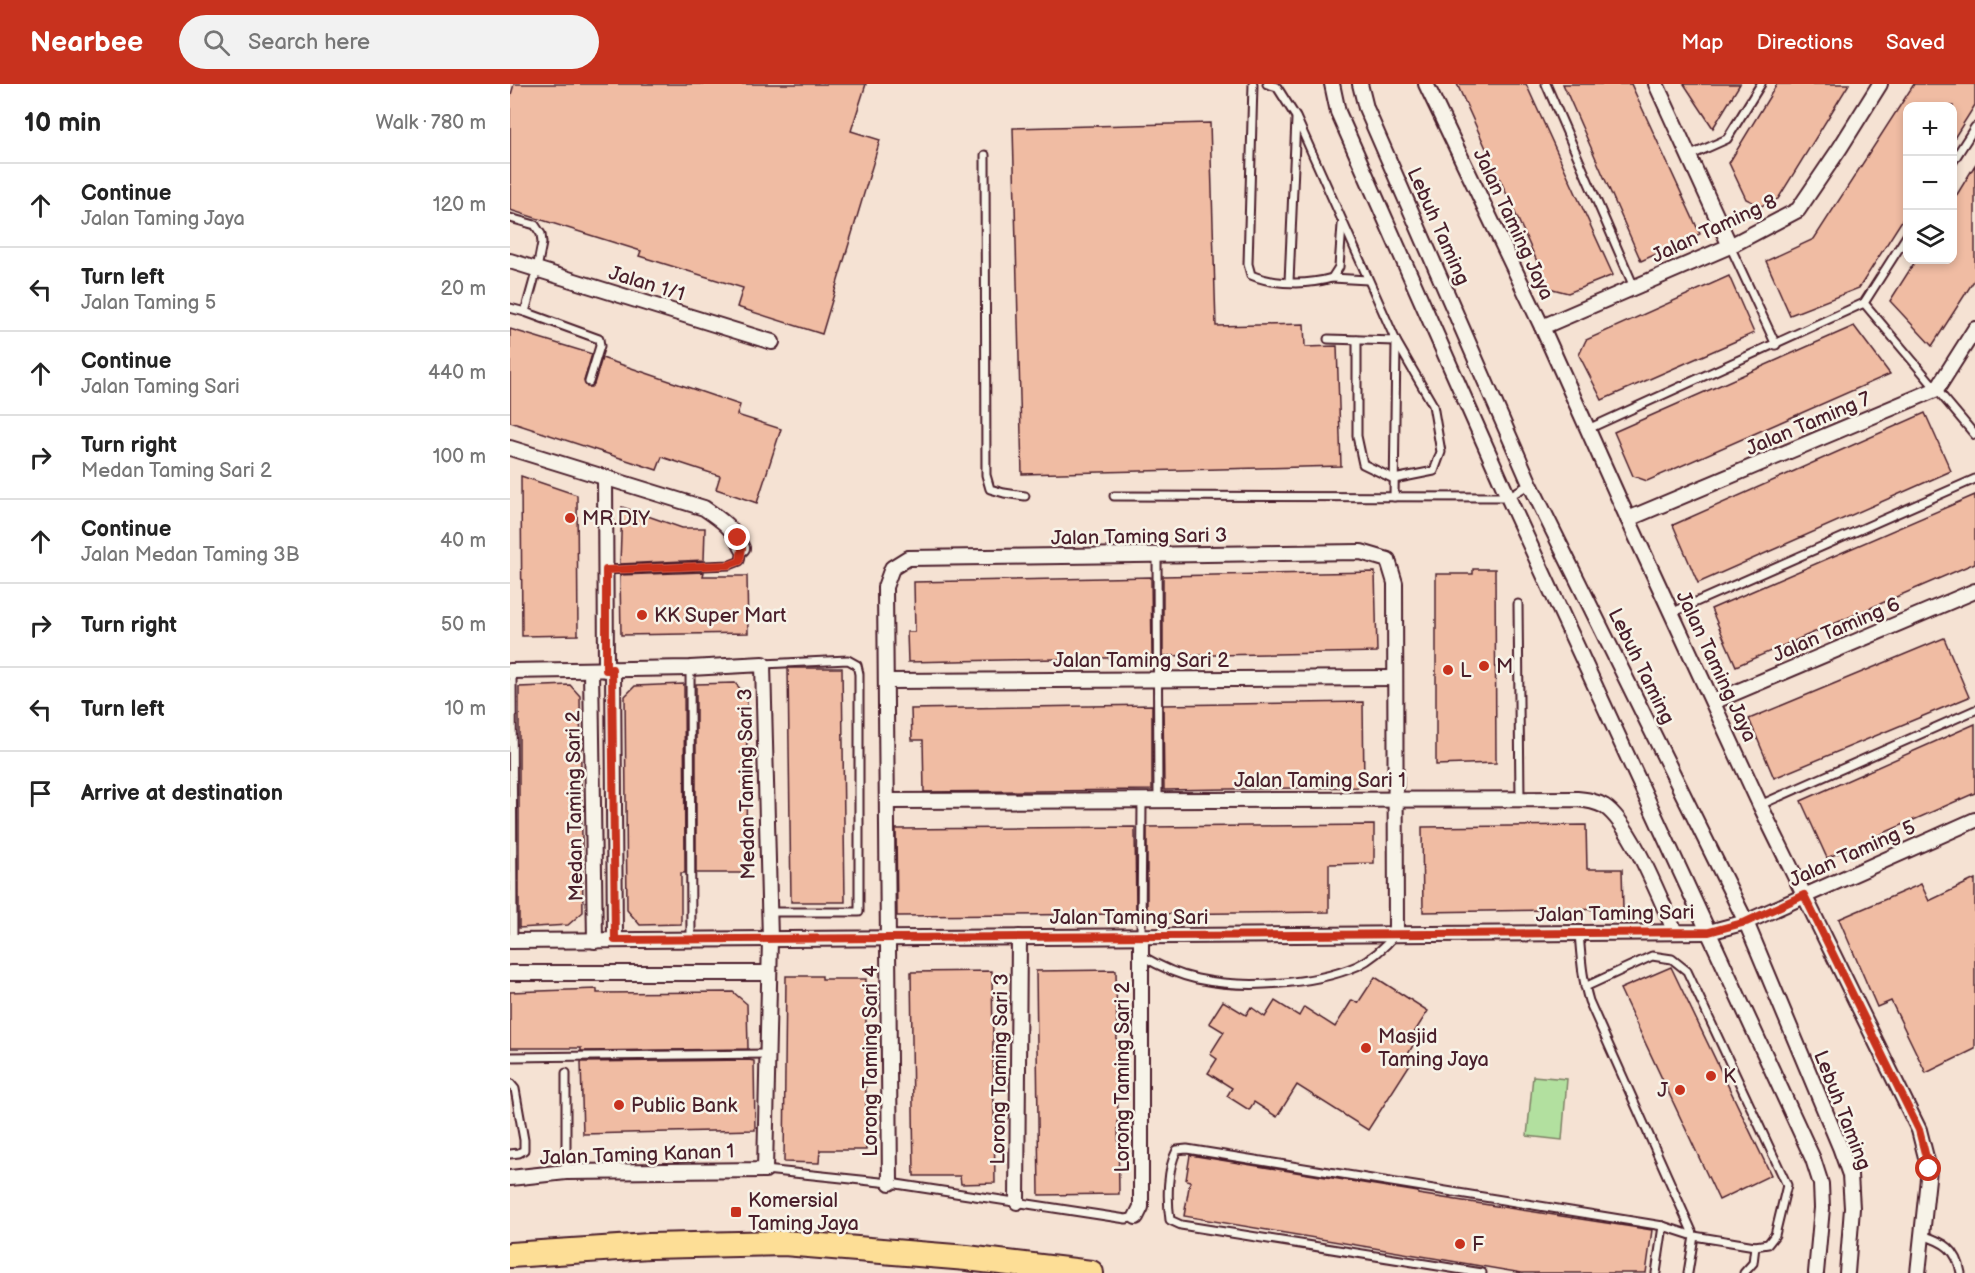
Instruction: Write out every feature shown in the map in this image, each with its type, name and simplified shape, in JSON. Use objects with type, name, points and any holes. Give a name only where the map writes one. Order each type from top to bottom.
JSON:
[{"type":"highway","points":[[510,1255],[649,1246],[784,1243],[967,1258],[1091,1273]]},
{"type":"highway","points":[[967,1258],[1029,1273]]},
{"type":"street","points":[[1332,84],[1338,112],[1508,497],[1813,1159],[1821,1184],[1822,1208],[1816,1273]]},
{"type":"street","name":"Lebuh Taming","points":[[1360,84],[1366,108],[1530,484],[1746,922],[1851,1175],[1852,1208],[1847,1273]]},
{"type":"street","name":"Jalan Taming Jaya","points":[[1426,84],[1542,327],[1760,805],[1919,1130],[1929,1169],[1918,1273]]},
{"type":"street","points":[[1656,84],[1730,246]]},
{"type":"street","name":"Jalan Taming 8","points":[[1542,327],[1730,246],[1798,210],[1880,84]]},
{"type":"street","name":"Jalan 1/1","points":[[510,261],[772,342]]},
{"type":"street","points":[[1937,389],[1975,329]]},
{"type":"street","name":"Jalan Taming 7","points":[[1628,519],[1937,389]]},
{"type":"street","points":[[510,448],[704,508],[727,524],[738,538],[742,548]]},
{"type":"street","name":"Medan Taming Sari 2","points":[[605,477],[615,940]]},
{"type":"street","name":"Jalan Taming Sari 3","points":[[892,568],[908,558],[1360,552],[1388,560],[1395,584],[1395,678]]},
{"type":"street","name":"Lorong Taming Sari 4","points":[[890,1183],[885,587],[892,568]]},
{"type":"street","name":"Jalan Taming 6","points":[[1713,702],[1975,591]]},
{"type":"street","name":"Medan Taming Sari 3","points":[[511,671],[690,668],[763,664],[770,939],[765,1170]]},
{"type":"street","name":"Medan Taming Sari 2","points":[[591,670],[595,941]]},
{"type":"street","points":[[1395,678],[1396,934]]},
{"type":"street","name":"Jalan Taming Sari 2","points":[[886,681],[1395,678]]},
{"type":"street","name":"Jalan Taming Sari 1","points":[[888,801],[1577,798],[1592,800],[1606,807],[1629,834],[1675,932]]},
{"type":"street","name":"Jalan Taming 5","points":[[1746,922],[1975,820]]},
{"type":"street","name":"Jalan Taming Sari","points":[[511,941],[1709,932],[1746,922]]},
{"type":"street","name":"Lorong Taming Sari 2","points":[[1136,1217],[1142,1208],[1141,936]]},
{"type":"street","name":"Lorong Taming Sari 3","points":[[1017,1202],[1019,937]]},
{"type":"street","points":[[510,973],[770,973]]},
{"type":"street","name":"Jalan Taming Kanan 1","points":[[510,1178],[566,1172],[765,1170]]},
{"type":"lane","points":[[1253,84],[1248,264],[1251,275],[1264,280],[1289,282],[1321,281],[1332,278],[1368,280]]},
{"type":"lane","points":[[1267,84],[1277,87],[1296,117],[1396,341],[1433,405],[1441,452],[1434,471],[1394,479],[1363,464],[1357,436],[1357,340]]},
{"type":"lane","points":[[1546,84],[1634,287]]},
{"type":"lane","points":[[1689,156],[1727,140],[1761,84]]},
{"type":"lane","points":[[1289,282],[1296,117]]},
{"type":"lane","points":[[1957,156],[1975,127]]},
{"type":"lane","points":[[986,155],[986,475],[990,489],[1025,496]]},
{"type":"lane","points":[[510,218],[535,225],[541,234],[537,269],[525,312]]},
{"type":"lane","points":[[1332,278],[1339,267],[1342,222]]},
{"type":"lane","points":[[1588,429],[1864,303],[1903,242]]},
{"type":"lane","points":[[1730,246],[1776,345]]},
{"type":"lane","points":[[1864,303],[1975,435]]},
{"type":"lane","points":[[510,308],[599,339],[600,346],[589,382]]},
{"type":"lane","points":[[1328,339],[1396,341]]},
{"type":"lane","points":[[1394,497],[1396,341]]},
{"type":"lane","points":[[1671,613],[1975,479]]},
{"type":"lane","points":[[1114,496],[1508,497],[1530,484]]},
{"type":"lane","points":[[606,570],[729,565],[740,561],[742,548]]},
{"type":"lane","points":[[1157,556],[1158,801]]},
{"type":"lane","points":[[1518,604],[1520,799]]},
{"type":"lane","points":[[763,664],[848,660],[857,665],[859,674],[859,912],[769,912]]},
{"type":"lane","points":[[690,668],[691,940]]},
{"type":"lane","points":[[511,671],[511,941]]},
{"type":"lane","points":[[1760,805],[1975,710]]},
{"type":"lane","points":[[1141,936],[1142,801]]},
{"type":"lane","points":[[1579,933],[1581,970],[1589,1001],[1694,1236],[1688,1273]]},
{"type":"lane","points":[[1141,956],[1159,966],[1197,979],[1248,985],[1301,982],[1357,966],[1384,948],[1396,934]]},
{"type":"lane","points":[[1482,1273],[1181,1225],[1170,1220],[1168,1208],[1172,1159],[1177,1150],[1187,1149],[1663,1226],[1694,1236],[1755,1246],[1768,1244],[1775,1235],[1787,1185],[1687,971],[1672,959],[1652,956],[1585,987]]},
{"type":"lane","points":[[510,1057],[768,1054]]},
{"type":"lane","points":[[566,1073],[566,1172]]},
{"type":"lane","points":[[510,1083],[515,1089],[524,1150],[510,1154]]},
{"type":"lane","points":[[765,1170],[890,1183],[1126,1219],[1136,1217]]},
{"type":"lane","points":[[1656,1273],[1663,1226]]},
{"type":"lane","points":[[1922,1235],[1935,1239],[1950,1249],[1959,1260],[1961,1273]]},
{"type":"lane","points":[[1744,1273],[1753,1263],[1755,1246]]},
{"type":"green space","points":[[1533,1076],[1567,1079],[1562,1140],[1527,1136]]},
{"type":"building","points":[[514,84],[866,84],[851,131],[880,140],[822,334],[737,307],[743,288],[639,256],[641,251],[510,210],[510,98]]},
{"type":"building","points":[[1457,84],[1526,84],[1613,275],[1568,293],[1549,288]]},
{"type":"building","points":[[1563,84],[1631,84],[1700,234],[1641,261]]},
{"type":"building","points":[[1684,84],[1740,84],[1713,128]]},
{"type":"building","points":[[1777,84],[1849,84],[1778,199],[1761,206],[1746,199],[1729,163]]},
{"type":"building","points":[[1914,84],[1975,84],[1975,105],[1957,134],[1957,102],[1903,102],[1903,219],[1859,288],[1790,315],[1766,261],[1814,239]]},
{"type":"building","points":[[1210,123],[1216,326],[1304,324],[1305,347],[1337,346],[1341,466],[1022,474],[1013,128]]},
{"type":"building","points":[[1975,165],[1975,279],[1932,346],[1890,301],[1913,264],[1957,264],[1957,194]]},
{"type":"building","points":[[1729,276],[1754,333],[1602,400],[1579,355],[1586,340]]},
{"type":"building","points":[[1854,326],[1890,374],[1647,481],[1633,476],[1614,432]]},
{"type":"building","points":[[510,329],[592,354],[584,381],[587,387],[594,384],[602,358],[740,405],[737,415],[781,429],[757,503],[716,489],[720,476],[662,457],[657,470],[510,422]]},
{"type":"building","points":[[1925,413],[1951,471],[1698,583],[1673,525]]},
{"type":"building","points":[[521,476],[577,495],[578,635],[522,636]]},
{"type":"building","points":[[1975,495],[1975,563],[1736,666],[1711,609]]},
{"type":"building","points":[[622,507],[682,528],[705,528],[704,560],[620,564]]},
{"type":"building","points":[[1473,569],[1495,569],[1496,763],[1436,765],[1436,574],[1473,574]]},
{"type":"building","points":[[704,572],[703,576],[747,576],[748,633],[621,635],[620,575]]},
{"type":"building","points":[[1375,572],[1377,652],[1163,656],[1163,576]]},
{"type":"building","points":[[1151,577],[1152,657],[908,662],[907,632],[915,632],[914,582]]},
{"type":"building","points":[[1944,638],[1969,697],[1774,778],[1749,719]]},
{"type":"building","points":[[788,668],[842,668],[845,902],[791,902]]},
{"type":"building","points":[[735,683],[747,696],[746,873],[696,873],[696,684]]},
{"type":"building","points":[[684,684],[685,873],[681,873],[681,924],[640,925],[627,910],[625,696],[635,686]]},
{"type":"building","points":[[570,685],[580,696],[583,912],[568,925],[519,928],[519,687]]},
{"type":"building","points":[[1363,702],[1364,787],[1164,790],[1163,705]]},
{"type":"building","points":[[1152,705],[1152,790],[924,792],[923,740],[912,740],[911,709]]},
{"type":"building","points":[[1975,724],[1975,793],[1827,858],[1801,801]]},
{"type":"building","points":[[1374,825],[1374,863],[1329,864],[1329,912],[1147,914],[1147,827]]},
{"type":"building","points":[[1586,825],[1587,869],[1622,869],[1623,909],[1423,912],[1422,827]]},
{"type":"building","points":[[1135,827],[1136,914],[897,916],[896,829]]},
{"type":"building","points":[[1975,879],[1975,1049],[1926,1073],[1891,1001],[1877,1007],[1839,919],[1921,884],[1929,901]]},
{"type":"building","points":[[1671,967],[1771,1175],[1719,1200],[1620,989]]},
{"type":"building","points":[[1116,970],[1119,1194],[1039,1195],[1036,971]]},
{"type":"building","points":[[992,971],[995,1183],[961,1184],[960,1176],[914,1176],[911,972]]},
{"type":"building","points":[[786,976],[866,979],[866,1150],[820,1150],[819,1163],[784,1162]]},
{"type":"building","points":[[1375,977],[1428,1011],[1410,1039],[1415,1042],[1408,1054],[1414,1058],[1368,1130],[1297,1085],[1277,1117],[1254,1102],[1249,1110],[1227,1096],[1232,1088],[1208,1073],[1217,1059],[1210,1054],[1224,1032],[1209,1023],[1223,1001],[1246,1015],[1251,1007],[1265,1017],[1275,1001],[1299,1016],[1304,1007],[1335,1027],[1352,1000],[1358,1003]]},
{"type":"building","points":[[597,989],[597,993],[733,992],[747,1004],[748,1049],[581,1051],[581,1048],[510,1048],[510,992]]},
{"type":"building","points":[[754,1061],[755,1130],[583,1134],[581,1062]]},
{"type":"building","points":[[1190,1155],[1418,1192],[1418,1194],[1652,1230],[1646,1273],[1522,1273],[1184,1216],[1190,1181],[1186,1180]]},
{"type":"place","name":"MR.DIY","points":[[570,518]]},
{"type":"place","name":"KK Super Mart","points":[[642,615]]},
{"type":"place","name":"M","points":[[1484,666]]},
{"type":"place","name":"L","points":[[1448,670]]},
{"type":"place","name":"Masjid Taming Jaya","points":[[1366,1048]]},
{"type":"place","name":"K","points":[[1711,1076]]},
{"type":"place","name":"J","points":[[1680,1090]]},
{"type":"place","name":"Public Bank","points":[[619,1105]]},
{"type":"place","name":"Komersial Taming Jaya","points":[[736,1212]]},
{"type":"place","name":"F","points":[[1460,1244]]},
{"type":"route","points":[[738,538],[742,548],[740,561],[729,565],[606,570],[606,670],[612,669],[615,940],[1709,932],[1746,922],[1804,895],[1919,1130],[1929,1169]]}]
